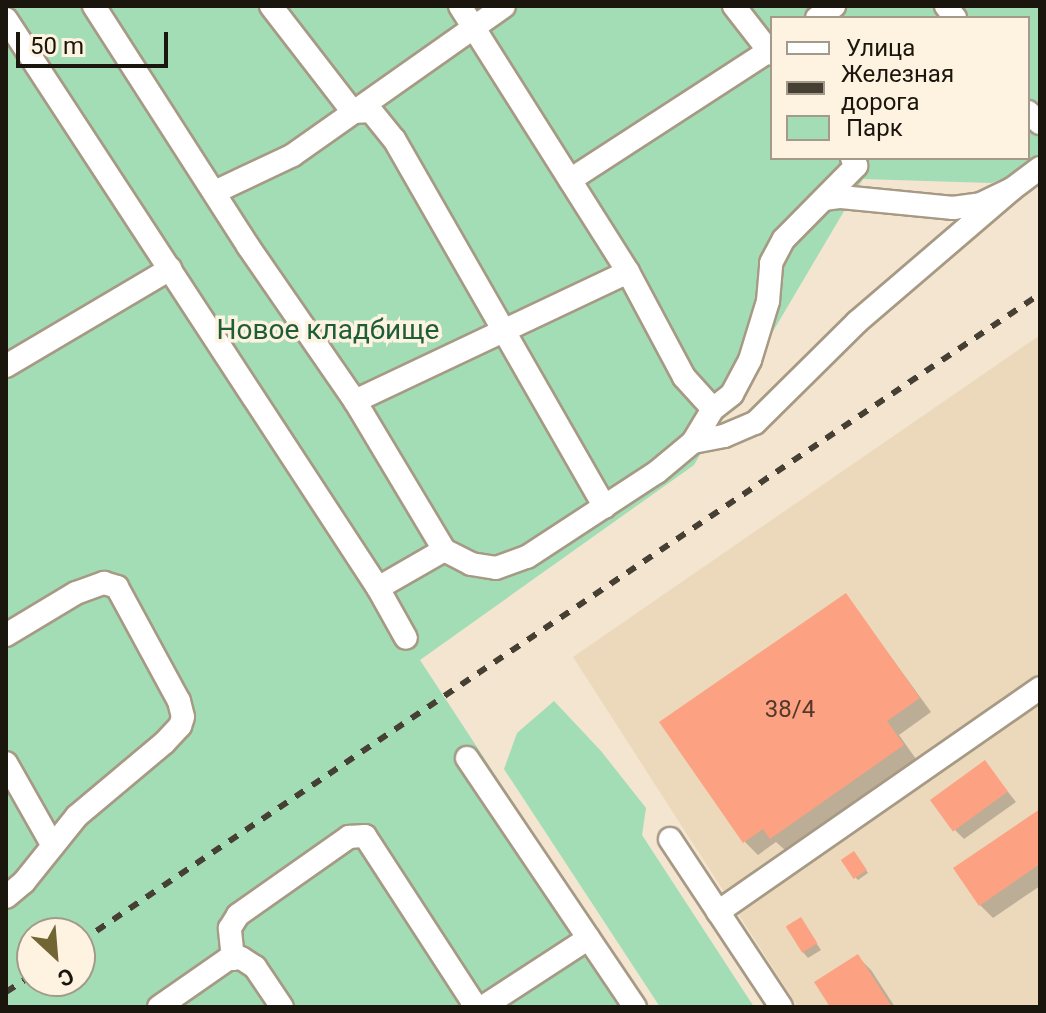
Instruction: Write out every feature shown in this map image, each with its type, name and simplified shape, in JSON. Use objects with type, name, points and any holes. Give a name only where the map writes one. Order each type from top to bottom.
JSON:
[{"type":"lane","points":[[94,6],[217,191],[248,246],[355,401],[444,550],[471,564],[496,568],[527,557],[605,507],[693,442],[713,409],[732,394],[750,360],[768,301],[771,263],[784,239],[856,166],[853,160]]},
{"type":"lane","points":[[271,6],[353,112]]},
{"type":"lane","points":[[460,6],[628,272],[684,377],[713,409]]},
{"type":"lane","points":[[217,191],[293,155],[504,6]]},
{"type":"lane","points":[[734,6],[770,50]]},
{"type":"lane","points":[[10,33],[170,269],[378,588],[406,638]]},
{"type":"lane","points":[[570,180],[770,52]]},
{"type":"lane","points":[[353,112],[371,111],[394,139],[605,507]]},
{"type":"lane","points":[[693,442],[724,436],[755,423],[857,322],[1040,168]]},
{"type":"lane","points":[[824,199],[841,197],[953,208],[981,204],[1012,189]]},
{"type":"lane","points":[[6,366],[170,269]]},
{"type":"lane","points":[[355,401],[507,332],[628,272]]},
{"type":"lane","points":[[378,588],[444,550]]},
{"type":"lane","points":[[6,635],[76,593],[104,583],[117,587],[179,701],[183,717],[180,726],[164,743],[77,816],[24,882],[6,897]]},
{"type":"lane","points":[[718,912],[1040,688]]},
{"type":"lane","points":[[467,758],[635,1007]]},
{"type":"lane","points":[[6,763],[53,846]]},
{"type":"lane","points":[[233,959],[230,928],[238,915],[349,837],[365,836],[472,1001],[472,1007]]},
{"type":"lane","points":[[670,839],[781,1007]]},
{"type":"lane","points":[[483,1007],[589,938]]},
{"type":"lane","points":[[159,1007],[233,959],[241,958],[255,967],[282,1007]]},
{"type":"shaded area","points":[[1040,335],[1040,1007],[798,1007],[573,657]]},
{"type":"green space","name":"Новое кладбище","points":[[6,6],[1040,6],[1040,165],[991,183],[863,179],[694,465],[420,660],[647,1007],[6,1007]]},
{"type":"green space","points":[[554,701],[601,751],[646,808],[642,835],[754,1007],[660,1007],[504,769],[517,733]]},
{"type":"building","points":[[846,593],[920,698],[887,721],[904,745],[770,839],[763,829],[743,843],[659,722]]},
{"type":"building","points":[[985,760],[1008,792],[953,832],[930,800]]},
{"type":"building","points":[[1040,809],[1040,864],[979,906],[953,868]]},
{"type":"building","points":[[854,851],[867,870],[854,879],[841,860]]},
{"type":"building","points":[[801,917],[817,943],[802,953],[786,927]]},
{"type":"building","points":[[858,954],[892,1007],[830,1007],[814,982]]},
{"type":"railway","points":[[96,931],[1040,294]]},
{"type":"railway","points":[[6,992],[16,985]]}]
